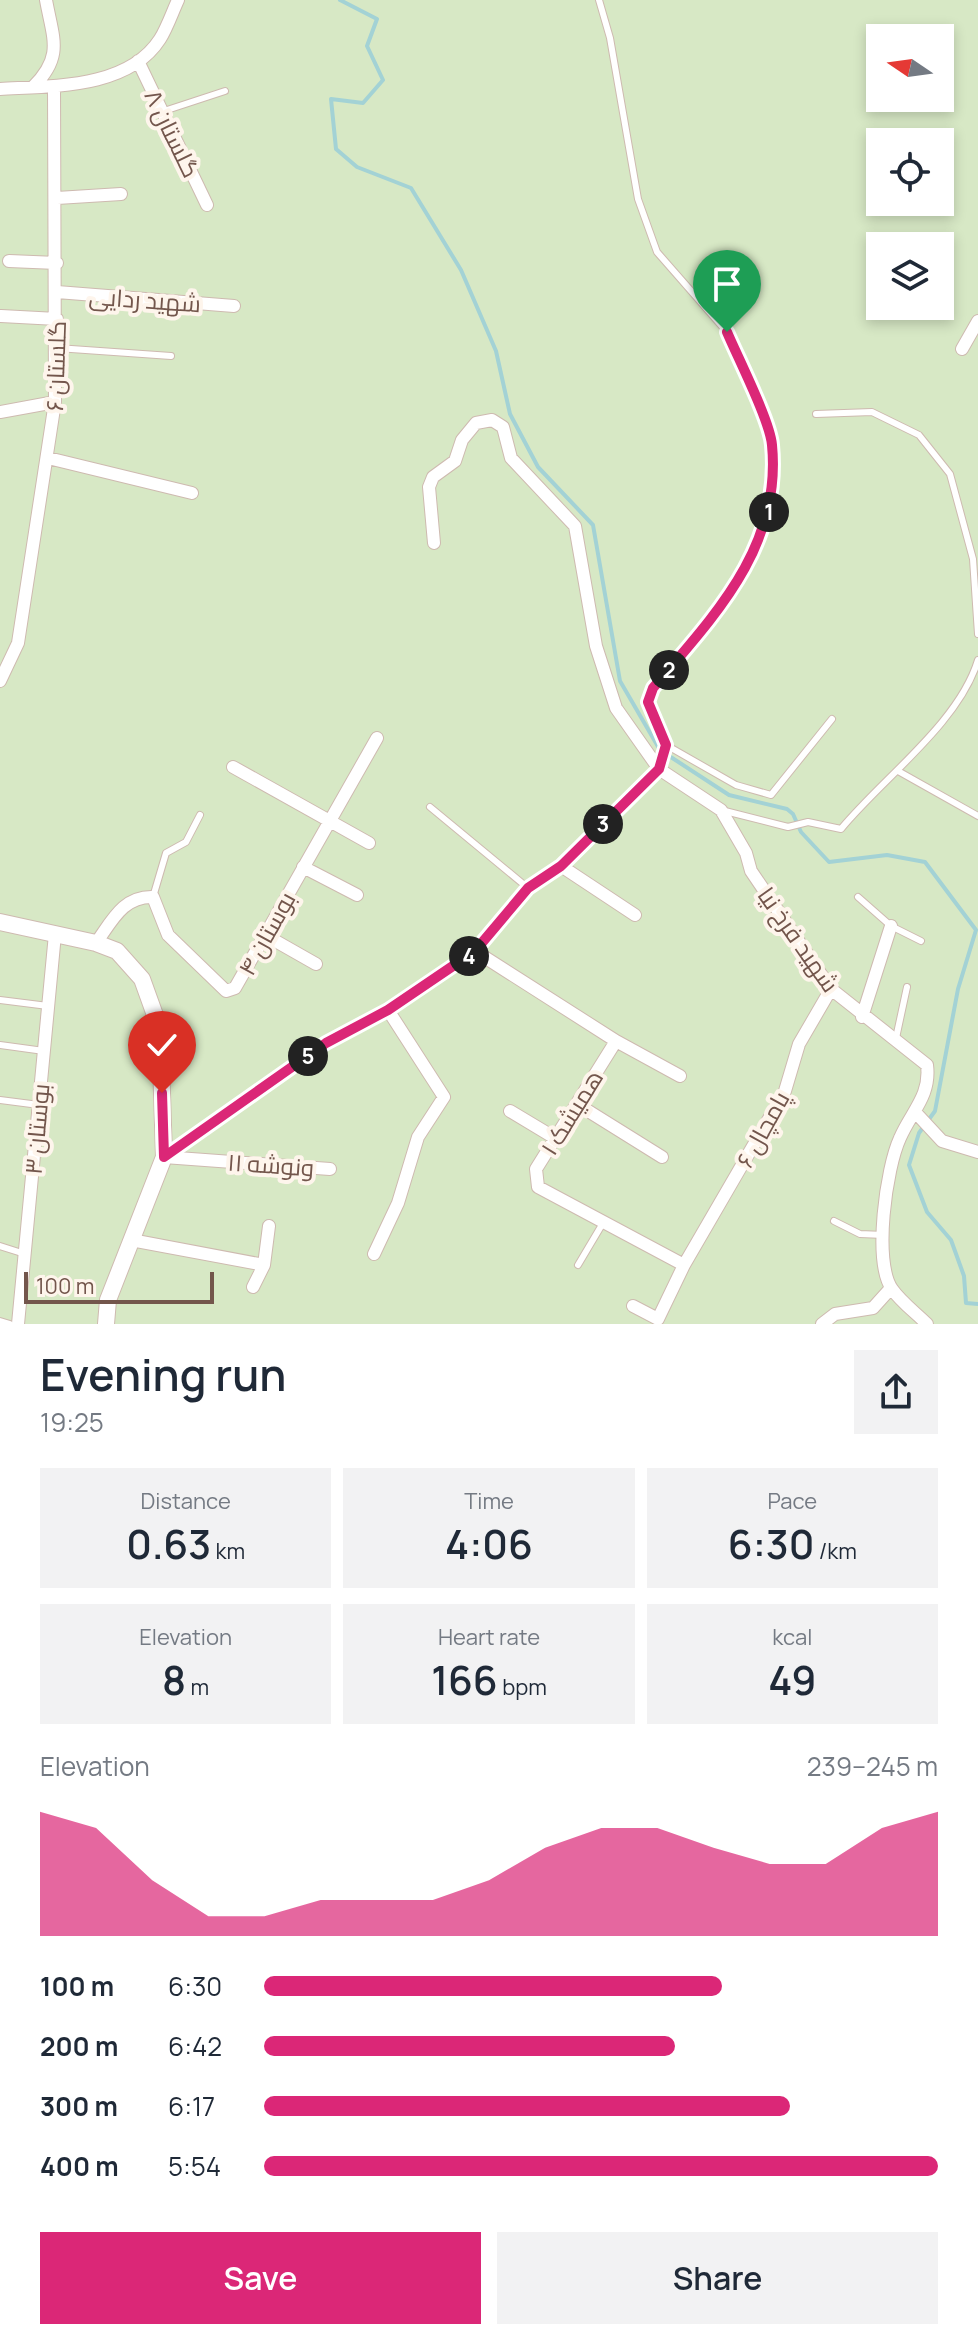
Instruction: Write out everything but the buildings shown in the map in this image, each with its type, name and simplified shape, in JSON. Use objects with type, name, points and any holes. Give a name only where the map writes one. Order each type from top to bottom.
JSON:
[{"type":"street","points":[[33,87],[47,73],[56,54],[46,0]]},
{"type":"street","points":[[0,89],[91,83],[138,61],[159,41],[178,0]]},
{"type":"street","name":"گلستان ۸","points":[[138,61],[207,205]]},
{"type":"street","name":"گلستان ۶","points":[[0,681],[18,643],[55,402],[57,198],[54,87]]},
{"type":"street","points":[[57,198],[121,194]]},
{"type":"street","points":[[9,261],[57,263]]},
{"type":"street","name":"شهید ردایی","points":[[57,292],[234,306]]},
{"type":"street","points":[[1,316],[57,319]]},
{"type":"street","points":[[962,349],[978,321]]},
{"type":"street","points":[[0,412],[55,402]]},
{"type":"street","points":[[164,1157],[326,1043],[388,1010],[475,951],[528,888],[561,866],[660,765],[616,708],[596,646],[575,526],[511,458],[503,427],[492,420],[476,423],[462,440],[455,461],[433,477],[429,487],[434,543]]},
{"type":"street","points":[[48,458],[192,493]]},
{"type":"street","name":"بوستان ۴","points":[[153,897],[168,935],[226,991],[235,988],[377,738]]},
{"type":"street","name":"شهید فرخ نیا","points":[[660,765],[721,810],[746,853],[751,871],[831,989],[862,1017],[927,1065],[929,1081],[919,1117],[899,1139],[886,1197],[882,1257],[891,1288]]},
{"type":"street","points":[[233,767],[369,843]]},
{"type":"street","points":[[561,866],[635,915]]},
{"type":"street","points":[[303,867],[357,895]]},
{"type":"street","points":[[96,943],[121,907],[138,897],[153,897]]},
{"type":"street","points":[[0,922],[96,943],[117,951],[142,979],[160,1029],[164,1157],[108,1300],[106,1324]]},
{"type":"street","points":[[862,1017],[891,926]]},
{"type":"street","name":"بوستان ۳","points":[[18,1324],[55,934]]},
{"type":"street","points":[[265,935],[316,964]]},
{"type":"street","points":[[475,951],[616,1041],[680,1076]]},
{"type":"street","name":"پامچال ۶","points":[[633,1306],[658,1319],[684,1265],[785,1091],[799,1044],[831,989]]},
{"type":"street","points":[[374,1254],[398,1203],[418,1137],[444,1097],[388,1010]]},
{"type":"street","name":"همیشک ۱","points":[[616,1041],[536,1169],[538,1187],[684,1265]]},
{"type":"street","points":[[577,1104],[662,1157]]},
{"type":"street","points":[[510,1111],[555,1138]]},
{"type":"street","points":[[919,1117],[930,1132],[942,1141],[978,1151]]},
{"type":"street","name":"ونوشه ۱۱","points":[[164,1157],[330,1169]]},
{"type":"street","points":[[253,1287],[264,1265],[269,1226]]},
{"type":"street","points":[[131,1240],[264,1265]]},
{"type":"street","points":[[822,1324],[835,1314],[873,1308],[891,1288],[927,1324]]},
{"type":"lane","points":[[599,0],[610,38],[638,199],[657,252],[727,332],[772,443],[771,508],[760,537],[728,600],[653,688],[648,702],[666,745],[736,785],[771,795],[832,719]]},
{"type":"lane","points":[[164,111],[225,91]]},
{"type":"lane","points":[[57,348],[171,356]]},
{"type":"lane","points":[[816,414],[872,412],[919,435],[950,474],[973,559],[978,634]]},
{"type":"lane","points":[[721,810],[788,827],[808,822],[841,829],[873,791],[898,771],[970,686],[978,660]]},
{"type":"lane","points":[[660,765],[666,745]]},
{"type":"lane","points":[[898,771],[978,816]]},
{"type":"lane","points":[[430,807],[528,888]]},
{"type":"lane","points":[[153,897],[166,853],[186,842],[200,815]]},
{"type":"lane","points":[[858,897],[891,926],[921,941]]},
{"type":"lane","points":[[895,1042],[907,987]]},
{"type":"lane","points":[[0,1000],[48,1006]]},
{"type":"lane","points":[[0,1045],[44,1051]]},
{"type":"lane","points":[[0,1100],[39,1105]]},
{"type":"lane","points":[[834,1221],[860,1234],[884,1235]]},
{"type":"lane","points":[[578,1265],[603,1223]]},
{"type":"lane","points":[[0,1246],[25,1254]]},
{"type":"lane","points":[[0,1321],[10,1324]]},
{"type":"green space","points":[[0,0],[978,0],[978,1324],[0,1324]]},
{"type":"waterway","points":[[340,0],[377,19],[367,46],[383,80],[363,103],[331,99],[336,149],[357,167],[411,188],[461,270],[496,351],[510,414],[538,467],[593,525],[620,681],[660,750],[729,795],[787,809],[793,814],[801,832],[829,862],[887,855],[925,862],[976,930],[958,989],[935,1111],[919,1133],[909,1165],[927,1212],[951,1240],[964,1276],[966,1303],[978,1304]]},
{"type":"route","points":[[162,1093],[164,1157],[326,1043],[388,1010],[441,977],[475,951],[528,888],[561,866],[659,769],[666,745],[648,702],[653,688],[728,600],[771,508],[772,443],[727,332]]}]
